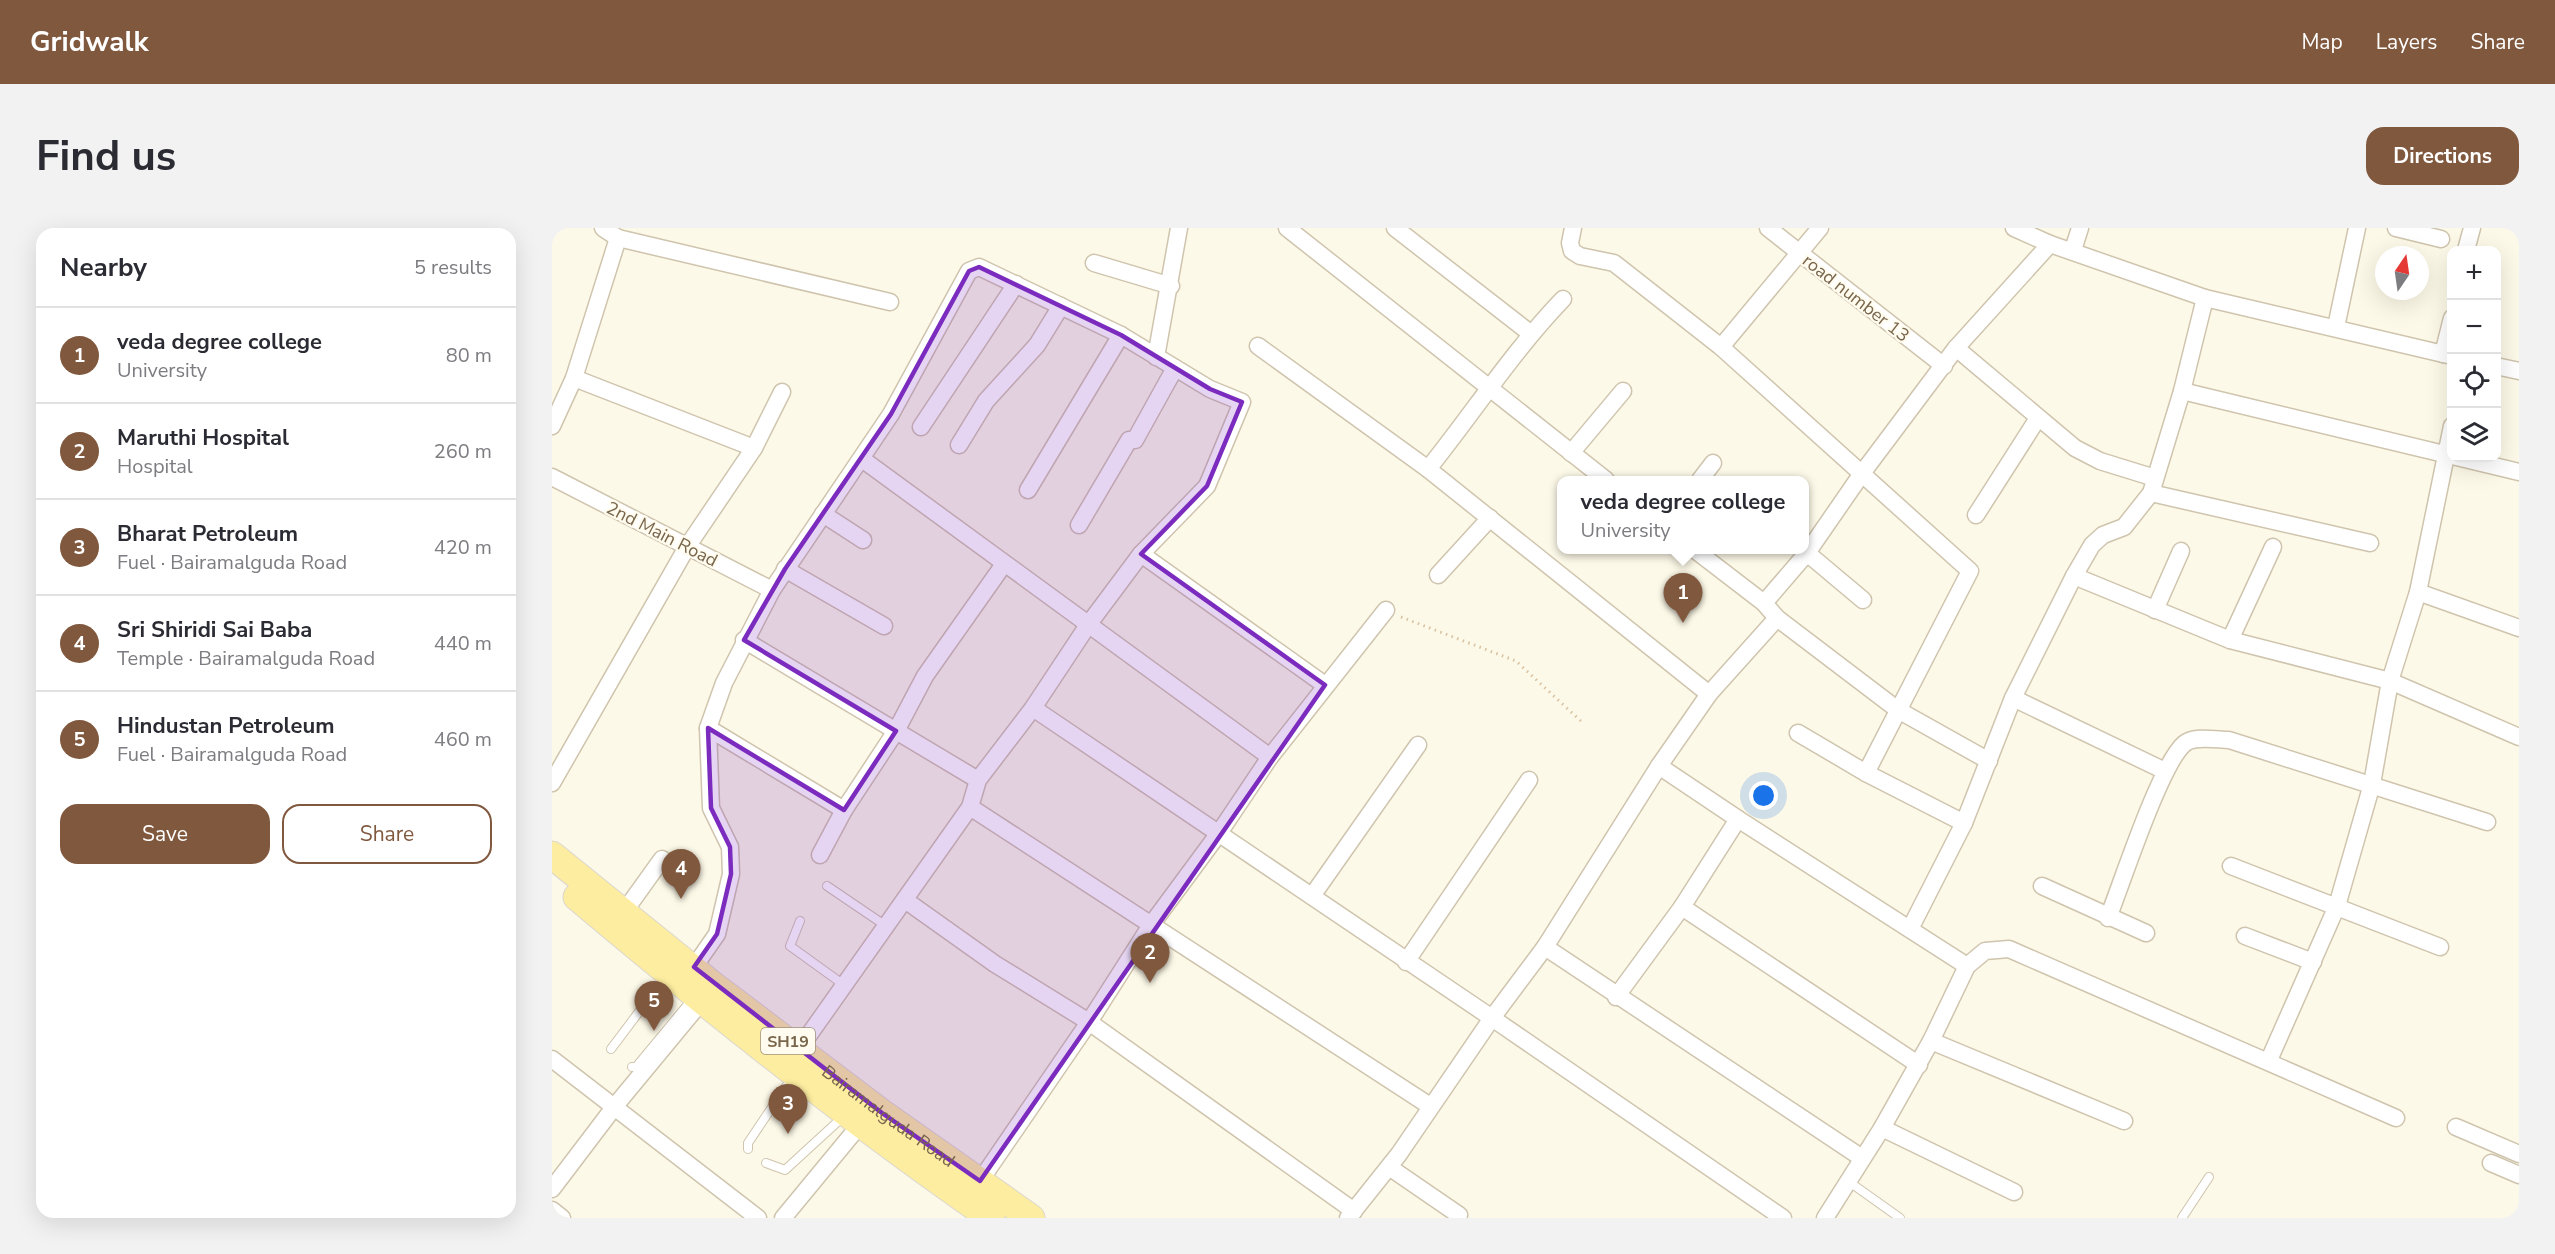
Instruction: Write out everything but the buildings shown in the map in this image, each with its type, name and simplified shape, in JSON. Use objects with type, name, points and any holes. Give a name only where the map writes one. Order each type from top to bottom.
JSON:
[{"type":"main road","name":"Bairamalguda Road","points":[[552,855],[694,967],[797,1062],[852,1120],[976,1203],[1031,1218]]},
{"type":"main road","name":"Bairamalguda Road","points":[[552,876],[698,999],[882,1113],[976,1203]]},
{"type":"street","points":[[603,228],[618,238],[890,302]]},
{"type":"street","points":[[1156,357],[1171,286],[1179,228]]},
{"type":"street","points":[[1287,228],[1601,476]]},
{"type":"street","points":[[1395,228],[1530,333]]},
{"type":"street","points":[[1573,228],[1570,243],[1572,251],[1580,256],[1614,263],[1721,347],[1863,472],[1970,571],[1866,773]]},
{"type":"street","name":"road number 13","points":[[1768,228],[1944,366]]},
{"type":"street","points":[[1721,347],[1820,228]]},
{"type":"street","points":[[2014,228],[2050,244],[2073,250],[2205,298],[2336,327],[2447,355]]},
{"type":"street","points":[[2073,250],[2080,228]]},
{"type":"street","points":[[2336,327],[2356,228]]},
{"type":"street","points":[[2396,228],[2441,239]]},
{"type":"street","points":[[2467,246],[2472,228]]},
{"type":"street","points":[[552,426],[574,378],[618,238]]},
{"type":"street","points":[[1809,550],[1863,472],[1956,348],[2050,244]]},
{"type":"street","points":[[1094,263],[1171,286]]},
{"type":"street","points":[[694,967],[717,934],[731,873],[730,847],[711,808],[708,728],[724,683],[744,640],[772,590],[891,414],[969,271],[979,267],[1016,284],[1121,335],[1210,389],[1242,402],[1207,486],[1141,554],[1088,625],[1033,708],[978,780],[970,807],[844,986],[797,1062]]},
{"type":"street","points":[[921,427],[1016,284]]},
{"type":"street","points":[[1910,929],[1964,823],[2013,698],[2074,576],[2092,545],[2103,535],[2124,527],[2153,486],[2182,391],[2205,298]]},
{"type":"street","points":[[1428,470],[1490,390],[1530,333],[1563,299]]},
{"type":"street","points":[[959,445],[986,401],[1037,345],[1061,306]]},
{"type":"street","points":[[1028,490],[1121,335]]},
{"type":"street","points":[[1258,346],[1428,470],[1709,694]]},
{"type":"street","points":[[1956,348],[2075,448],[2153,486],[2370,543]]},
{"type":"street","points":[[2501,367],[2519,371]]},
{"type":"street","points":[[1079,525],[1129,440],[1135,441],[1139,435],[1145,418],[1175,368]]},
{"type":"street","points":[[574,378],[754,448]]},
{"type":"street","points":[[1571,453],[1623,391]]},
{"type":"street","points":[[2182,391],[2446,457],[2519,472]]},
{"type":"street","points":[[552,783],[687,547],[754,448],[782,392]]},
{"type":"street","points":[[1976,515],[2038,418]]},
{"type":"street","points":[[2269,1060],[2337,906],[2372,784],[2390,681],[2418,592],[2447,451]]},
{"type":"street","points":[[862,459],[1270,757]]},
{"type":"street","points":[[1703,476],[1713,463]]},
{"type":"street","name":"2nd Main Road","points":[[552,477],[772,590]]},
{"type":"street","points":[[824,514],[862,540]]},
{"type":"street","points":[[1438,575],[1490,518]]},
{"type":"street","points":[[2230,640],[2272,547]]},
{"type":"street","points":[[2155,610],[2181,551]]},
{"type":"street","points":[[1141,554],[1325,685]]},
{"type":"street","points":[[1701,554],[1764,603],[1777,618],[1898,710],[1989,761]]},
{"type":"street","points":[[1764,603],[1806,554]]},
{"type":"street","points":[[1808,554],[1863,600]]},
{"type":"street","points":[[820,855],[844,810],[896,731],[926,676],[1004,564]]},
{"type":"street","points":[[785,569],[884,626]]},
{"type":"street","points":[[2074,576],[2230,640],[2390,681],[2519,737]]},
{"type":"street","points":[[2418,592],[2519,628]]},
{"type":"street","points":[[976,1203],[1151,925],[1220,833],[1270,757],[1386,610]]},
{"type":"street","points":[[905,900],[995,964],[1089,1022],[1351,1214],[1389,1167],[1492,1018],[1545,947],[1659,766],[1709,694],[1777,618]]},
{"type":"street","points":[[744,640],[978,780]]},
{"type":"street","points":[[2013,698],[2165,771]]},
{"type":"street","points":[[1033,708],[1783,1218]]},
{"type":"street","points":[[708,728],[844,810]]},
{"type":"street","points":[[1798,733],[1866,773],[1964,823]]},
{"type":"street","points":[[2108,918],[2165,771],[2184,743],[2198,739],[2229,740],[2487,822]]},
{"type":"street","points":[[1312,896],[1418,745]]},
{"type":"street","points":[[1659,766],[1967,966]]},
{"type":"street","points":[[1406,962],[1529,780]]},
{"type":"street","points":[[970,807],[1430,1106]]},
{"type":"street","points":[[1617,997],[1682,907],[1738,819]]},
{"type":"street","points":[[624,912],[662,859]]},
{"type":"street","points":[[2231,866],[2440,947]]},
{"type":"street","points":[[2042,886],[2108,918],[2146,933]]},
{"type":"street","points":[[1682,907],[1918,1065]]},
{"type":"street","points":[[2245,936],[2313,962]]},
{"type":"street","points":[[1545,947],[1862,1158]]},
{"type":"street","points":[[1825,1218],[1882,1128],[1918,1065],[1967,966],[1985,951],[2009,949],[2269,1060],[2396,1118]]},
{"type":"street","points":[[552,1190],[698,999]]},
{"type":"street","points":[[1931,1041],[2124,1121]]},
{"type":"street","points":[[552,1059],[758,1218]]},
{"type":"street","points":[[783,1218],[852,1120]]},
{"type":"street","points":[[2456,1127],[2519,1154]]},
{"type":"street","points":[[1882,1128],[2014,1192]]},
{"type":"street","points":[[2491,1163],[2519,1175]]},
{"type":"street","points":[[1389,1167],[1459,1215]]},
{"type":"street","points":[[552,1210],[562,1218]]},
{"type":"lane","points":[[827,886],[886,926]]},
{"type":"lane","points":[[800,921],[790,946],[844,986]]},
{"type":"lane","points":[[611,1049],[611,1046],[668,974]]},
{"type":"lane","points":[[632,1068],[636,1067],[698,999]]},
{"type":"lane","points":[[748,1149],[748,1143],[797,1062]]},
{"type":"lane","points":[[766,1163],[785,1170],[852,1120]]},
{"type":"lane","points":[[2182,1218],[2210,1177]]},
{"type":"lane","points":[[1848,1181],[1900,1218]]},
{"type":"path","points":[[1386,610],[1516,661],[1583,723]]},
{"type":"highlighted area","points":[[979,267],[1121,335],[1210,389],[1242,402],[1207,486],[1141,554],[1325,685],[980,1181],[882,1113],[694,967],[717,934],[731,874],[730,847],[711,808],[708,728],[844,810],[896,731],[744,640],[785,569],[891,414],[969,271]]},
{"type":"place","name":"veda degree college","points":[[1683,623]]},
{"type":"place","name":"Sri Shiridi Sai Baba","points":[[681,899]]},
{"type":"place","name":"Maruthi Hospital","points":[[1150,983]]},
{"type":"place","name":"Hindustan Petroleum","points":[[654,1031]]},
{"type":"place","name":"Bharat Petroleum","points":[[788,1134]]}]
